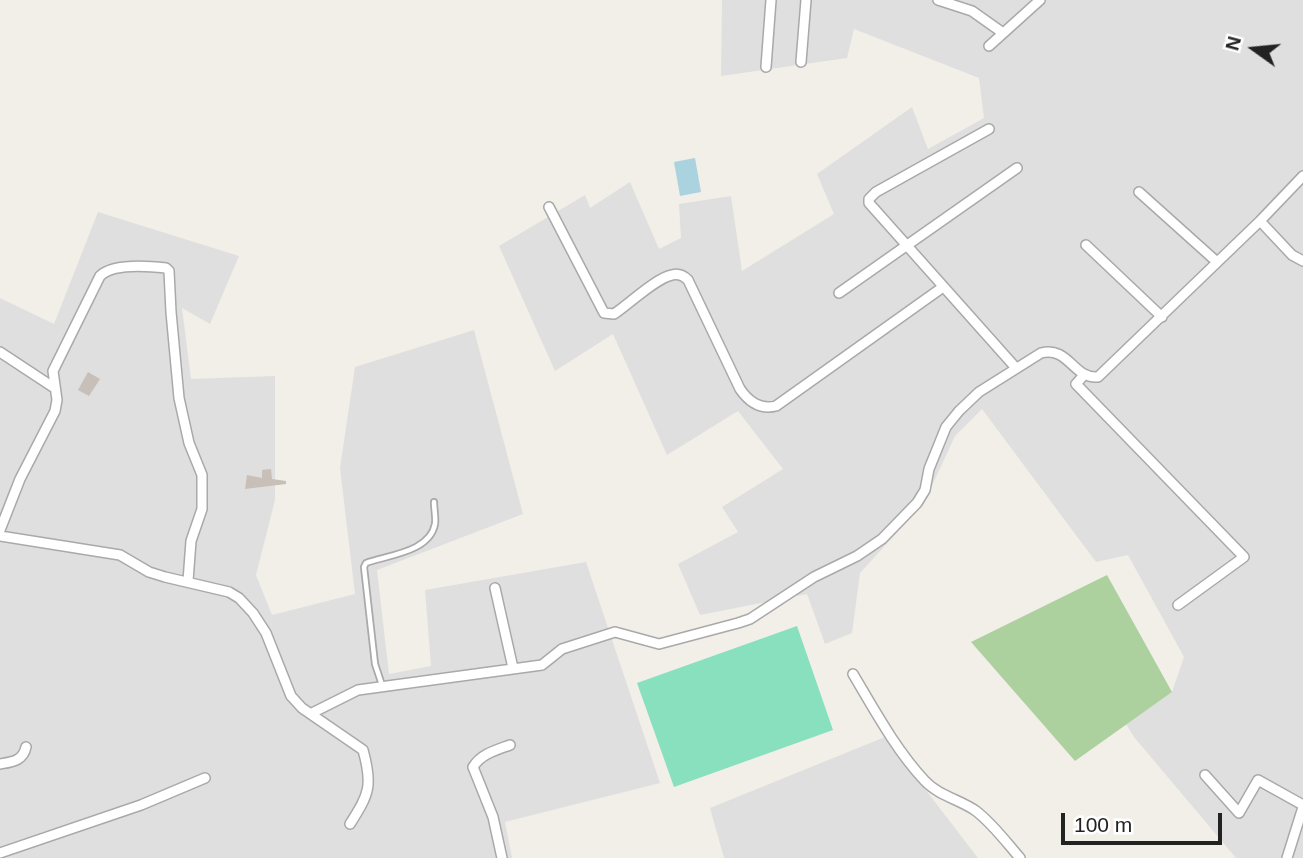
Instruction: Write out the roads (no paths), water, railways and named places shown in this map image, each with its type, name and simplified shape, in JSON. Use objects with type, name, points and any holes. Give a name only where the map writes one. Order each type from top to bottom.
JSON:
[{"type":"street","points":[[766,67],[771,0]]},
{"type":"street","points":[[800,62],[806,0]]},
{"type":"street","points":[[938,0],[972,12],[1003,33]]},
{"type":"street","points":[[989,46],[1040,0]]},
{"type":"street","points":[[989,129],[876,192],[869,199],[870,206],[1016,368]]},
{"type":"street","points":[[839,293],[1017,168]]},
{"type":"street","points":[[312,713],[358,690],[542,665],[562,649],[615,632],[659,644],[750,619],[814,577],[857,556],[882,539],[917,503],[925,490],[937,446],[946,427],[979,392],[1041,353],[1051,351],[1060,354],[1084,374],[1098,377],[1303,176]]},
{"type":"street","points":[[1139,192],[1217,262]]},
{"type":"street","points":[[549,206],[604,313],[614,314],[653,285],[671,275],[683,275],[688,280],[740,388],[746,397],[761,407],[776,406],[943,287]]},
{"type":"street","points":[[1260,221],[1292,255],[1303,261]]},
{"type":"street","points":[[1086,245],[1162,317]]},
{"type":"street","points":[[0,530],[20,479],[55,411],[57,400],[53,387],[53,371],[100,276],[106,270],[117,267],[166,268],[169,271],[174,349],[184,423],[202,475],[202,509],[192,534],[188,581]]},
{"type":"street","points":[[0,352],[53,387]]},
{"type":"street","points":[[1084,374],[1076,384],[1244,557],[1178,605]]},
{"type":"street","points":[[0,536],[120,555],[149,572],[229,592],[239,598],[267,633],[291,696],[302,708],[363,750],[369,778],[368,795],[350,824]]},
{"type":"street","points":[[495,588],[513,668]]},
{"type":"street","points":[[853,674],[883,724],[927,783],[954,801],[974,809],[996,829],[1020,858]]},
{"type":"street","points":[[502,858],[493,817],[474,767],[478,760],[488,753],[510,745]]},
{"type":"street","points":[[0,764],[20,758],[26,747]]},
{"type":"street","points":[[1205,775],[1239,813],[1258,780],[1303,806],[1287,858]]},
{"type":"street","points":[[0,853],[141,805],[205,778]]},
{"type":"lane","points":[[382,685],[375,664],[364,567],[366,562],[424,543],[432,534],[435,524],[434,502]]},
{"type":"water","points":[[695,158],[701,192],[680,196],[674,162]]}]
